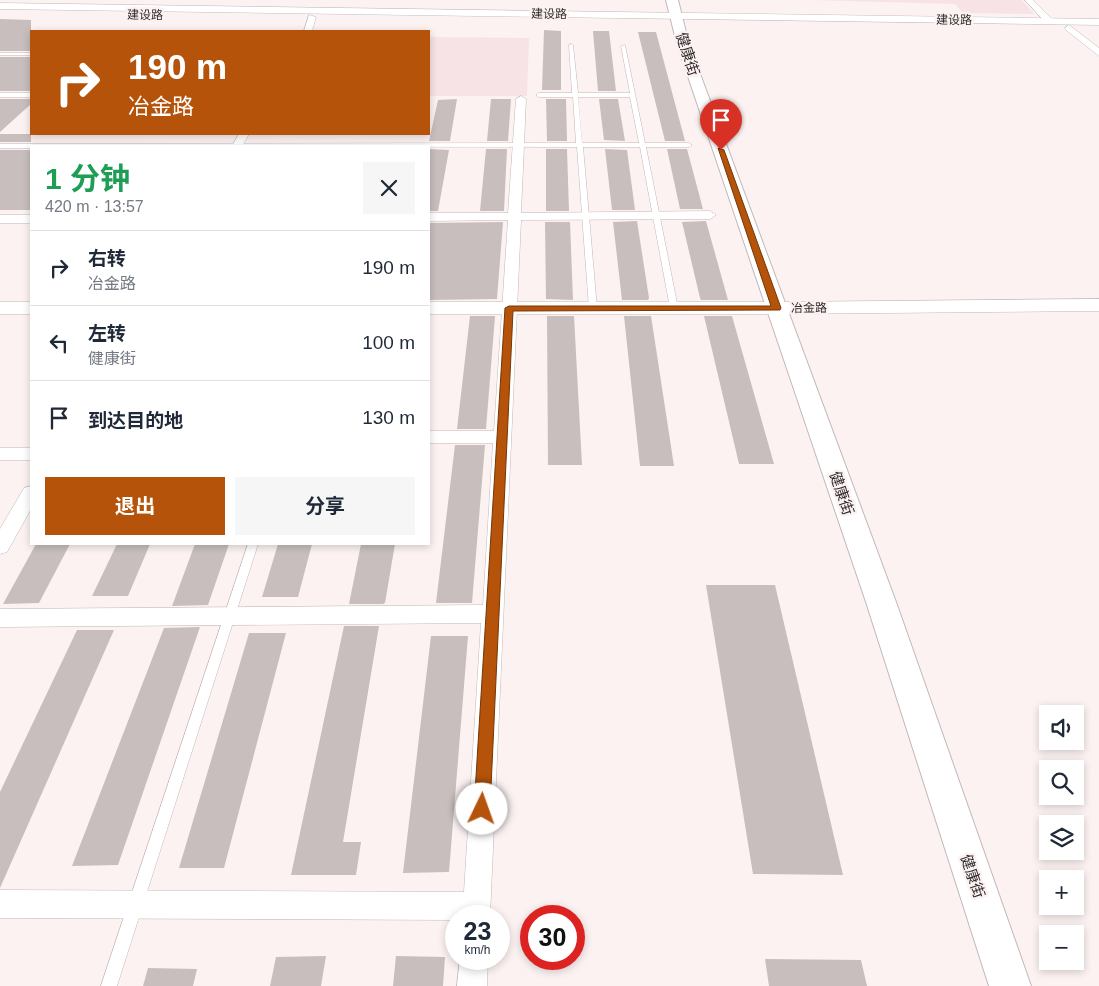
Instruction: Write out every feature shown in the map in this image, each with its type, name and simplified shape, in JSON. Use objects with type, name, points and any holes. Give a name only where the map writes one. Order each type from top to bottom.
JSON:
[{"type":"main road","name":"健康街","points":[[675,13],[683,44],[881,602],[1010,986]]},
{"type":"street","points":[[308,30],[315,14],[326,0]]},
{"type":"street","points":[[1029,0],[1049,21]]},
{"type":"street","name":"建设路","points":[[0,6],[315,14]]},
{"type":"street","name":"建设路","points":[[0,13],[675,13],[1099,22]]},
{"type":"street","name":"建设路","points":[[675,13],[1099,29]]},
{"type":"street","points":[[1069,28],[1099,53]]},
{"type":"street","points":[[476,905],[518,145],[530,97]]},
{"type":"street","points":[[430,217],[710,215]]},
{"type":"street","points":[[0,219],[30,219]]},
{"type":"street","name":"冶金路","points":[[430,308],[777,308],[1099,305]]},
{"type":"street","points":[[0,308],[30,308]]},
{"type":"street","points":[[430,437],[502,436]]},
{"type":"street","points":[[0,454],[30,454]]},
{"type":"street","points":[[0,546],[30,495]]},
{"type":"street","points":[[0,618],[493,614]]},
{"type":"street","points":[[0,904],[445,910]]},
{"type":"street","points":[[472,986],[473,970]]},
{"type":"lane","points":[[571,45],[593,308]]},
{"type":"lane","points":[[623,46],[674,308]]},
{"type":"lane","points":[[0,54],[30,54]]},
{"type":"lane","points":[[0,95],[30,95]]},
{"type":"lane","points":[[530,97],[633,95]]},
{"type":"lane","points":[[430,145],[689,145]]},
{"type":"lane","points":[[0,146],[30,146]]},
{"type":"lane","points":[[109,986],[253,545]]},
{"type":"shaded area","points":[[814,0],[1022,0],[1034,14],[963,13],[955,4]]},
{"type":"shaded area","points":[[430,37],[529,38],[527,96],[430,96]]},
{"type":"building","points":[[0,19],[31,20],[30,51],[0,51]]},
{"type":"building","points":[[544,30],[561,31],[561,90],[542,90]]},
{"type":"building","points":[[593,31],[609,31],[616,91],[598,91]]},
{"type":"building","points":[[638,32],[656,32],[685,141],[665,141]]},
{"type":"building","points":[[0,57],[30,57],[30,91],[0,91]]},
{"type":"building","points":[[0,99],[30,99],[30,105],[0,132]]},
{"type":"building","points":[[457,99],[450,141],[429,141],[438,100]]},
{"type":"building","points":[[491,99],[511,99],[508,141],[487,141]]},
{"type":"building","points":[[546,99],[566,99],[567,141],[547,141]]},
{"type":"building","points":[[599,99],[618,99],[625,141],[604,140]]},
{"type":"building","points":[[0,134],[31,135],[31,142],[0,142]]},
{"type":"building","points":[[430,149],[449,150],[438,211],[430,211]]},
{"type":"building","points":[[486,149],[507,149],[504,211],[480,211]]},
{"type":"building","points":[[546,149],[567,149],[569,211],[546,211]]},
{"type":"building","points":[[605,149],[627,150],[635,210],[612,210]]},
{"type":"building","points":[[667,149],[687,149],[703,209],[680,209]]},
{"type":"building","points":[[0,150],[30,150],[30,210],[0,210]]},
{"type":"building","points":[[637,221],[649,298],[648,300],[622,300],[613,222]]},
{"type":"building","points":[[706,221],[728,300],[701,300],[700,298],[682,222]]},
{"type":"building","points":[[503,222],[497,299],[430,300],[430,223]]},
{"type":"building","points":[[545,222],[570,222],[573,300],[546,299]]},
{"type":"building","points":[[470,316],[495,316],[486,429],[457,429]]},
{"type":"building","points":[[547,316],[574,316],[582,465],[548,465]]},
{"type":"building","points":[[624,316],[651,316],[674,466],[640,466]]},
{"type":"building","points":[[704,316],[732,316],[774,464],[739,464]]},
{"type":"building","points":[[455,445],[485,445],[472,603],[436,603]]},
{"type":"building","points":[[35,545],[69,545],[39,603],[3,604]]},
{"type":"building","points":[[117,545],[150,545],[128,596],[92,596]]},
{"type":"building","points":[[195,545],[229,545],[208,605],[172,606]]},
{"type":"building","points":[[278,545],[312,545],[298,597],[262,597]]},
{"type":"building","points":[[361,545],[395,545],[385,603],[349,604]]},
{"type":"building","points":[[706,585],[775,585],[843,875],[753,874]]},
{"type":"building","points":[[344,626],[379,626],[343,842],[361,842],[356,875],[291,875]]},
{"type":"building","points":[[200,627],[118,865],[72,866],[164,628]]},
{"type":"building","points":[[77,630],[114,630],[0,888],[0,792]]},
{"type":"building","points":[[249,633],[286,633],[224,868],[179,868]]},
{"type":"building","points":[[431,636],[468,636],[449,872],[403,873]]},
{"type":"building","points":[[326,956],[321,986],[270,986],[276,957]]},
{"type":"building","points":[[396,956],[445,957],[443,986],[393,986]]},
{"type":"building","points":[[765,959],[861,960],[867,986],[769,986]]},
{"type":"building","points":[[148,968],[197,969],[193,986],[143,986]]},
{"type":"route","points":[[482,809],[509,308],[777,308],[721,150]]}]
